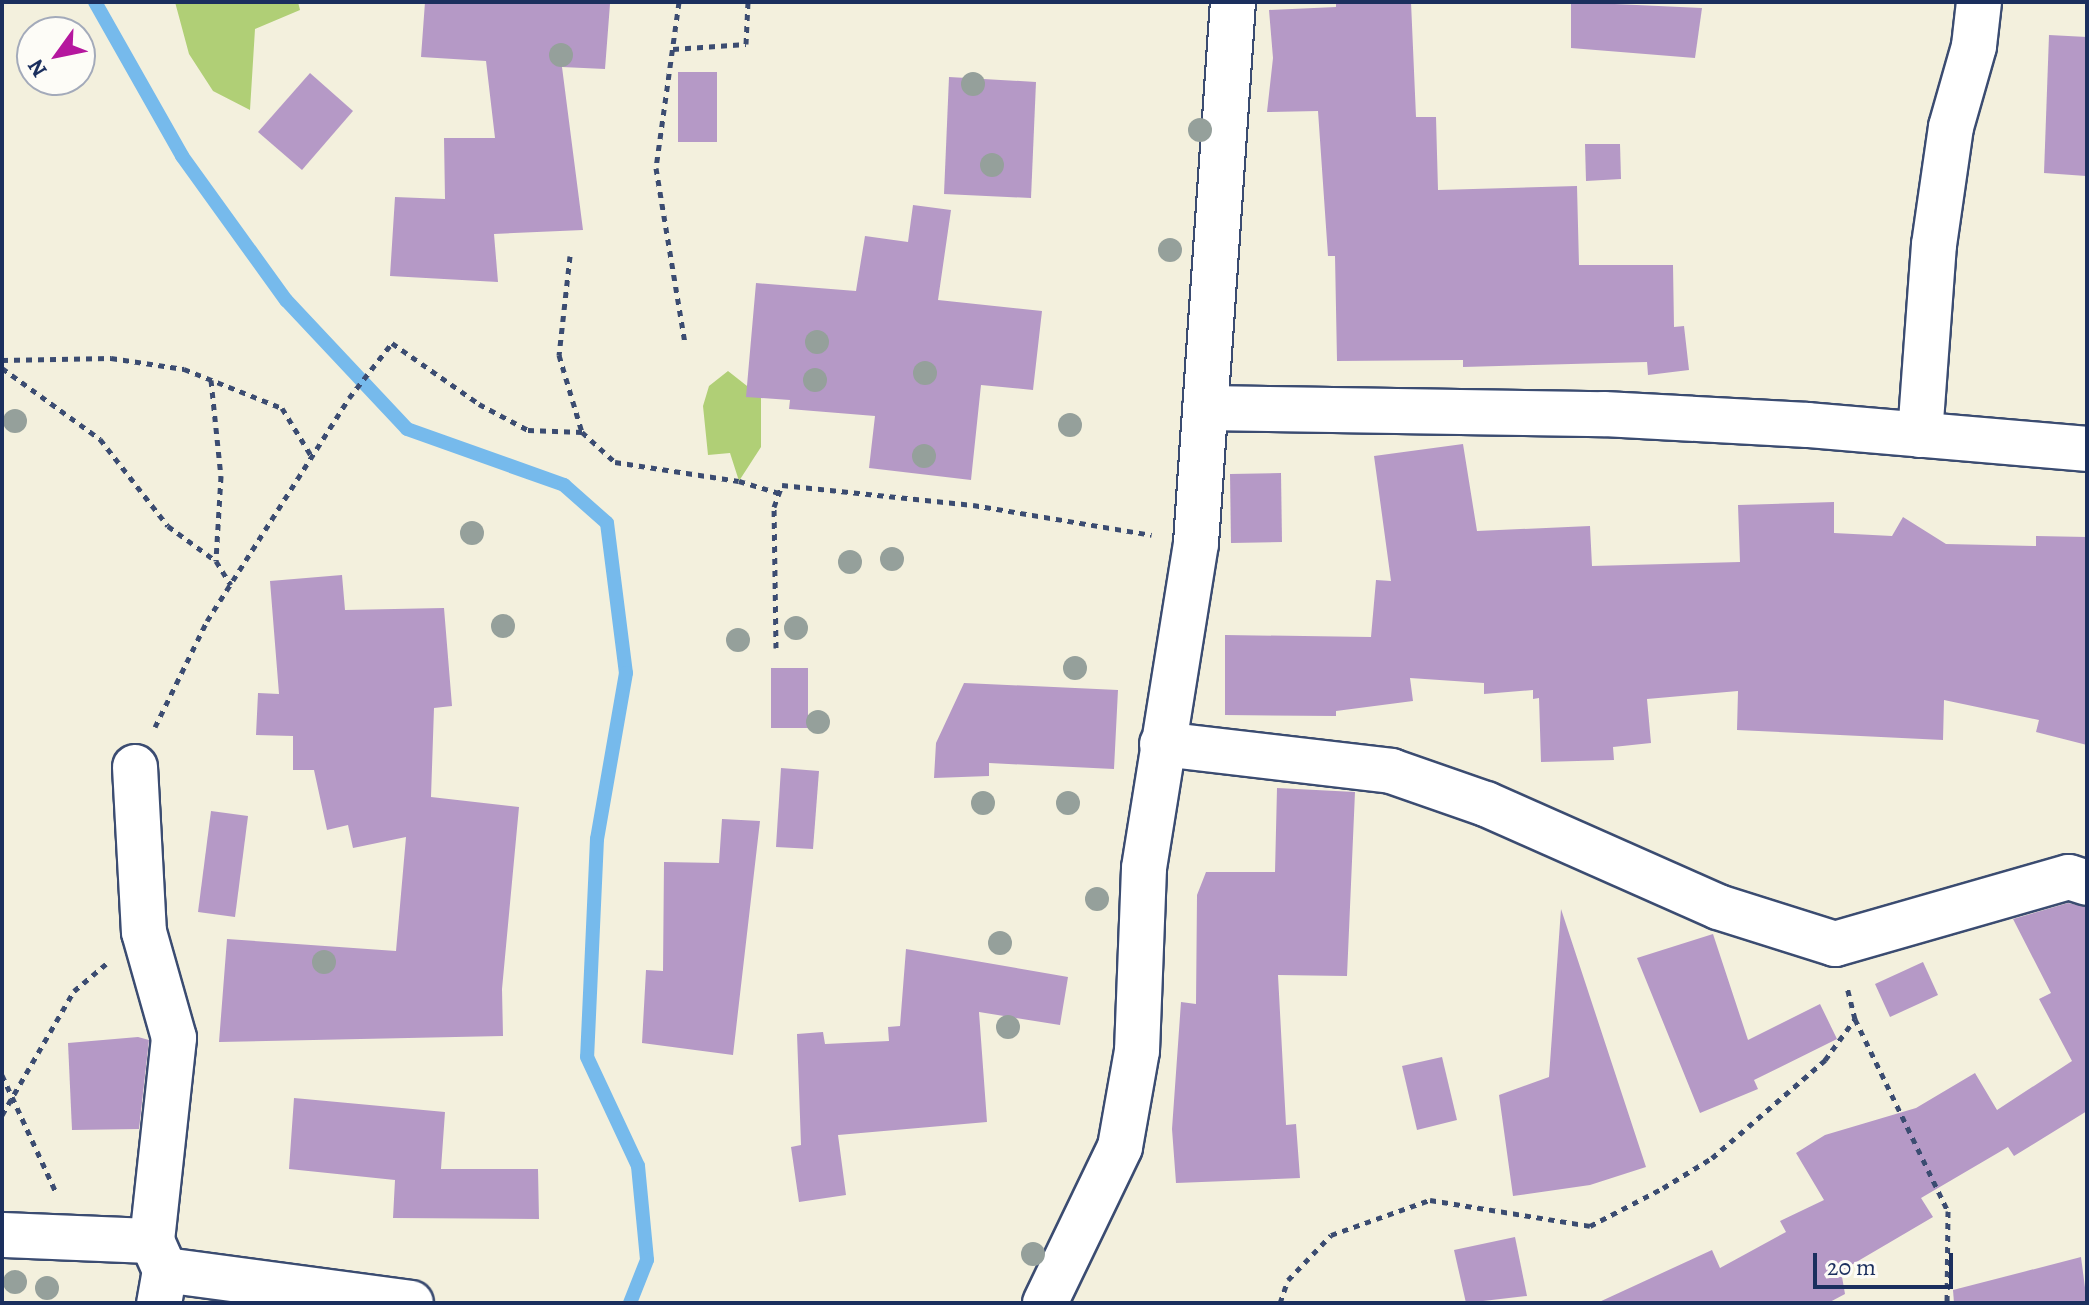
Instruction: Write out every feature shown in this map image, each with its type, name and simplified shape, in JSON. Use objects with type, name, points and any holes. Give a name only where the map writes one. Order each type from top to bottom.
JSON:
[{"type":"street","points":[[1045,1303],[1120,1147],[1137,1051],[1144,868],[1196,543],[1233,2]]},
{"type":"street","points":[[1920,435],[1934,245],[1951,127],[1974,46],[1979,2]]},
{"type":"street","points":[[1205,408],[1604,414],[2087,449]]},
{"type":"street","points":[[1162,744],[1391,771],[1486,804],[1718,907],[1835,944],[2069,877],[2087,883]]},
{"type":"street","points":[[135,767],[144,932],[174,1038],[159,1271]]},
{"type":"street","points":[[2,1235],[95,1241],[159,1271],[411,1303]]},
{"type":"path","points":[[679,2],[656,168],[685,343]]},
{"type":"path","points":[[673,49],[746,44],[748,2]]},
{"type":"path","points":[[570,256],[559,355],[582,432],[615,462],[739,481],[779,493]]},
{"type":"path","points":[[135,767],[207,621],[312,457],[392,343],[479,404],[528,430],[582,432]]},
{"type":"path","points":[[2,360],[111,358],[184,369],[282,408],[312,457]]},
{"type":"path","points":[[2,368],[100,439],[168,526],[216,561],[231,585]]},
{"type":"path","points":[[211,380],[221,476],[216,561]]},
{"type":"path","points":[[776,648],[774,507],[782,485],[973,505],[1196,543]]},
{"type":"path","points":[[2,1115],[13,1091],[74,991],[144,932]]},
{"type":"path","points":[[1835,944],[1855,1019],[1948,1211],[1947,1303]]},
{"type":"path","points":[[1280,1303],[1288,1280],[1331,1235],[1430,1200],[1590,1226],[1712,1158],[1825,1060],[1855,1019]]},
{"type":"path","points":[[2,1075],[13,1091],[52,1185],[95,1241]]},
{"type":"green space","points":[[175,2],[298,2],[300,10],[255,29],[250,110],[213,91],[189,54]]},
{"type":"green space","points":[[728,371],[761,397],[761,447],[739,481],[730,453],[708,455],[703,406],[709,386]]},
{"type":"building","points":[[425,2],[610,4],[605,69],[562,67],[583,230],[494,234],[498,282],[390,276],[395,197],[445,199],[444,138],[495,138],[486,61],[421,57]]},
{"type":"building","points":[[1336,2],[1411,2],[1416,117],[1436,117],[1438,190],[1577,186],[1579,265],[1673,265],[1674,327],[1684,326],[1689,370],[1648,375],[1647,362],[1463,367],[1463,360],[1337,361],[1335,256],[1328,256],[1318,111],[1267,112],[1273,58],[1269,10],[1336,7]]},
{"type":"building","points":[[1571,2],[1702,8],[1695,58],[1571,48]]},
{"type":"building","points":[[2049,35],[2087,37],[2086,176],[2044,173]]},
{"type":"building","points":[[678,72],[717,72],[717,142],[678,142]]},
{"type":"building","points":[[310,73],[353,111],[302,170],[258,132]]},
{"type":"building","points":[[949,77],[1036,82],[1031,198],[944,194]]},
{"type":"building","points":[[1585,144],[1620,144],[1621,179],[1586,181]]},
{"type":"building","points":[[913,205],[951,210],[938,300],[1042,311],[1033,390],[981,385],[971,480],[869,468],[875,416],[789,409],[790,400],[746,397],[756,283],[856,291],[865,236],[908,242]]},
{"type":"building","points":[[1463,444],[1477,531],[1590,526],[1592,566],[1740,562],[1738,505],[1834,502],[1834,533],[1892,536],[1903,517],[1946,544],[2036,546],[2036,536],[2087,537],[2087,745],[2036,732],[2039,720],[1944,700],[1943,740],[1737,730],[1738,691],[1647,699],[1651,743],[1613,747],[1614,760],[1541,762],[1539,698],[1533,699],[1533,690],[1484,694],[1484,683],[1410,678],[1413,701],[1336,711],[1336,716],[1225,715],[1225,635],[1371,637],[1376,580],[1391,581],[1374,456]]},
{"type":"building","points":[[1281,473],[1282,542],[1231,543],[1230,474]]},
{"type":"building","points":[[342,575],[345,610],[444,608],[452,706],[434,708],[431,797],[519,807],[502,989],[503,1036],[219,1042],[227,939],[396,951],[406,837],[353,848],[348,825],[327,830],[314,770],[293,770],[293,736],[256,735],[258,693],[279,694],[270,581]]},
{"type":"building","points":[[771,668],[808,668],[808,728],[771,728]]},
{"type":"building","points":[[964,683],[1118,690],[1114,769],[989,763],[989,776],[934,778],[936,743]]},
{"type":"building","points":[[781,768],[819,771],[813,849],[776,847]]},
{"type":"building","points":[[1277,788],[1355,792],[1347,976],[1278,975],[1286,1125],[1296,1124],[1300,1178],[1176,1183],[1172,1129],[1181,1002],[1196,1004],[1197,895],[1206,872],[1275,872]]},
{"type":"building","points":[[211,811],[248,816],[235,917],[198,912]]},
{"type":"building","points":[[722,819],[760,821],[733,1055],[642,1043],[646,970],[663,971],[664,862],[719,863]]},
{"type":"building","points":[[2068,903],[2087,907],[2087,1111],[2014,1156],[2008,1147],[1921,1198],[1933,1217],[1841,1271],[1845,1294],[1828,1303],[1597,1303],[1712,1250],[1720,1268],[1786,1232],[1780,1221],[1824,1200],[1796,1153],[1825,1135],[1916,1108],[1975,1073],[1997,1110],[2072,1061],[2039,999],[2051,993],[2013,919]]},
{"type":"building","points":[[1561,909],[1646,1167],[1590,1185],[1513,1196],[1499,1095],[1549,1077]]},
{"type":"building","points":[[1713,934],[1748,1040],[1820,1004],[1837,1039],[1754,1080],[1758,1089],[1700,1113],[1637,958]]},
{"type":"building","points":[[906,949],[1068,977],[1060,1025],[979,1012],[987,1122],[838,1135],[846,1195],[799,1202],[791,1147],[801,1145],[797,1034],[823,1032],[825,1044],[889,1041],[888,1027],[900,1026]]},
{"type":"building","points":[[1923,962],[1938,995],[1890,1017],[1875,984]]},
{"type":"building","points":[[138,1037],[149,1040],[139,1129],[72,1130],[68,1043]]},
{"type":"building","points":[[1442,1057],[1457,1120],[1417,1130],[1402,1066]]},
{"type":"building","points":[[294,1098],[445,1112],[441,1169],[538,1169],[539,1219],[393,1218],[395,1180],[289,1169]]},
{"type":"building","points":[[1515,1237],[1527,1296],[1466,1303],[1454,1250]]},
{"type":"building","points":[[2081,1257],[2087,1303],[1954,1303],[1953,1290]]},
{"type":"waterway","points":[[95,2],[182,156],[286,300],[407,429],[564,485],[607,523],[626,673],[597,839],[587,1057],[638,1166],[647,1260],[630,1303]]}]
